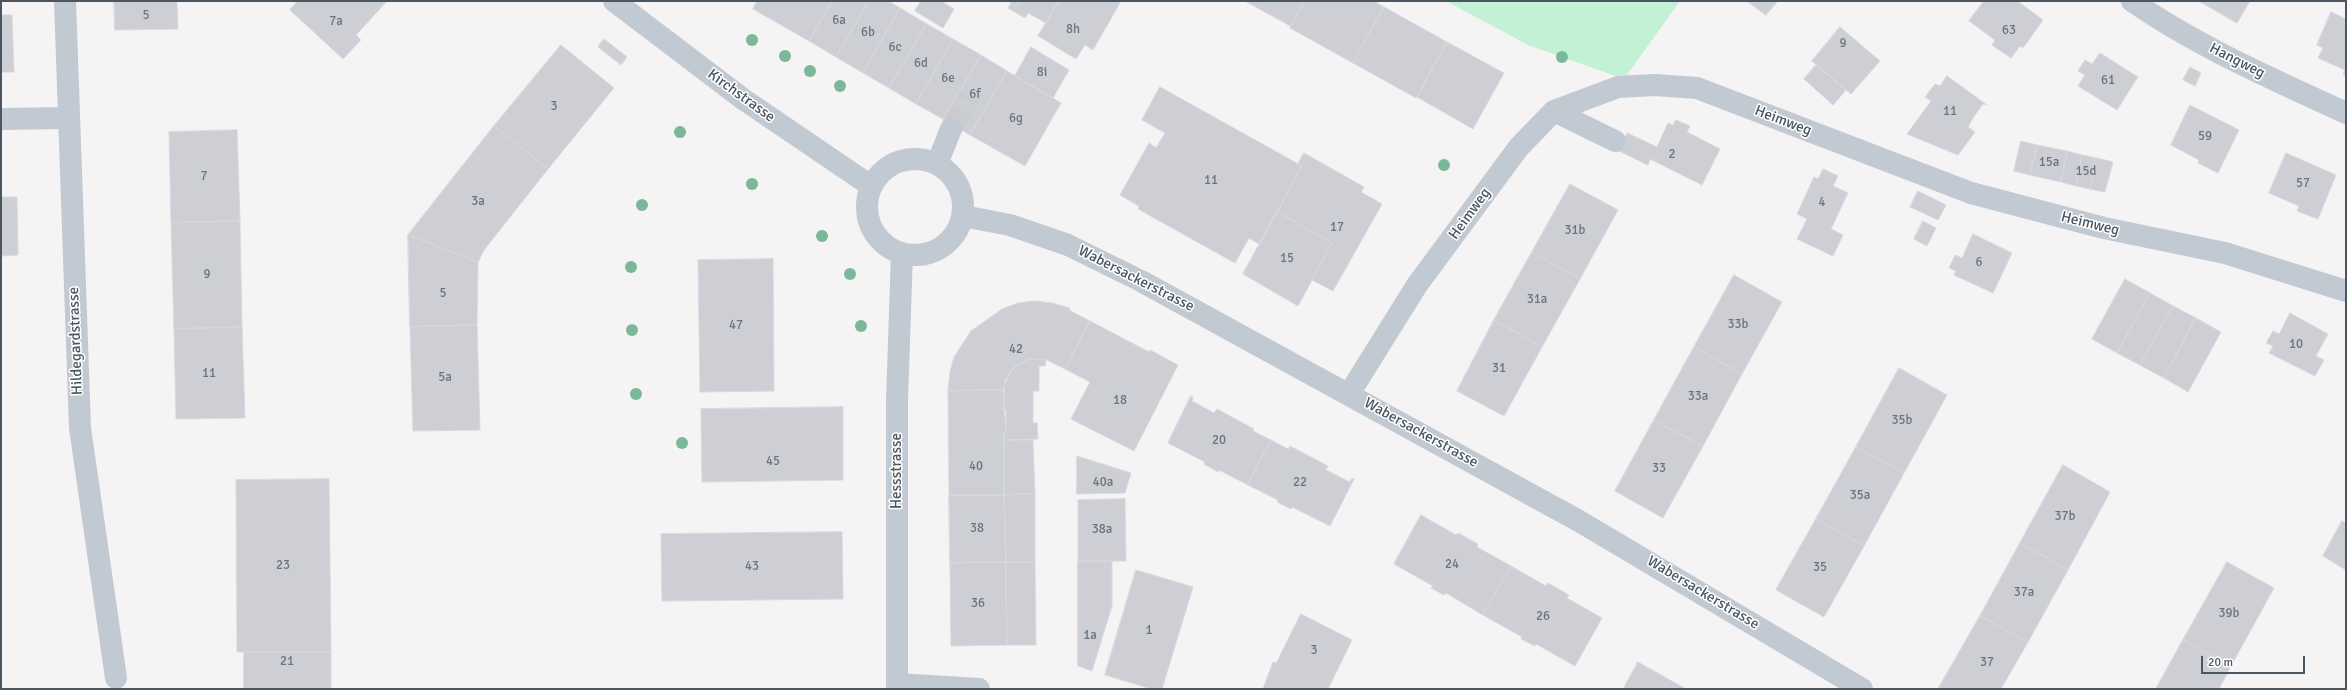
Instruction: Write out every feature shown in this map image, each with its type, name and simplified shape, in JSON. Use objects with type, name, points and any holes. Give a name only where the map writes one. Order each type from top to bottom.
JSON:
[{"type":"street","name":"Hildegardstrasse","points":[[65,1],[80,428],[116,678]]},
{"type":"street","name":"Kirchstrasse","points":[[614,1],[743,99],[871,186]]},
{"type":"street","name":"Hangweg","points":[[2132,1],[2157,18],[2250,69],[2346,113]]},
{"type":"street","name":"Heimweg","points":[[1349,394],[1417,285],[1519,147],[1554,111],[1618,88],[1655,85],[1697,88],[1971,193],[2104,228],[2225,253],[2346,291]]},
{"type":"street","points":[[1554,111],[1615,141]]},
{"type":"street","points":[[1,119],[68,118]]},
{"type":"street","points":[[937,164],[951,129]]},
{"type":"street","points":[[923,159],[937,164],[950,173],[958,186],[963,200],[963,216],[958,231],[947,244],[933,252],[923,254],[902,253],[889,247],[878,238],[871,227],[867,213],[867,199],[871,186],[880,173],[900,162],[923,159]]},
{"type":"street","name":"Wabersackerstrasse","points":[[963,216],[1010,226],[1068,245],[1141,281],[1349,394],[1646,559],[1862,689]]},
{"type":"street","name":"Hessstrasse","points":[[897,686],[897,400],[902,253]]},
{"type":"street","points":[[897,686],[979,689]]},
{"type":"green space","points":[[1446,1],[1680,1],[1624,79],[1528,45]]},
{"type":"building","points":[[114,1],[175,1],[177,3],[178,29],[115,30]]},
{"type":"building","points":[[298,1],[387,1],[356,35],[361,40],[343,59],[290,10]]},
{"type":"building","points":[[757,1],[832,1],[809,41],[753,9]]},
{"type":"building","points":[[832,1],[869,1],[836,57],[809,41]]},
{"type":"building","points":[[869,1],[888,1],[900,8],[863,73],[836,57]]},
{"type":"building","points":[[921,1],[941,1],[954,9],[943,28],[915,11]]},
{"type":"building","points":[[1008,1],[1019,1],[1016,6]]},
{"type":"building","points":[[1019,1],[1059,1],[1046,23],[1028,13],[1025,18],[1008,8],[1011,3],[1016,6]]},
{"type":"building","points":[[1059,1],[1121,1],[1093,50],[1085,45],[1076,59],[1038,36]]},
{"type":"building","points":[[1245,1],[1305,1],[1291,26]]},
{"type":"building","points":[[1305,1],[1374,1],[1384,7],[1353,63],[1290,28]]},
{"type":"building","points":[[1747,1],[1778,1],[1766,15]]},
{"type":"building","points":[[1984,1],[2020,1],[2019,2],[2043,20],[2023,48],[2020,46],[2011,58],[1992,45],[1995,40],[1969,21]]},
{"type":"building","points":[[2199,1],[2250,1],[2237,23]]},
{"type":"building","points":[[1384,7],[1447,42],[1416,98],[1353,63]]},
{"type":"building","points":[[900,8],[927,24],[889,88],[863,73]]},
{"type":"building","points":[[2331,12],[2346,19],[2346,76],[2343,74],[2345,70],[2318,58],[2323,48],[2317,45]]},
{"type":"building","points":[[1,15],[12,15],[14,72],[1,72]]},
{"type":"building","points":[[927,24],[953,39],[916,104],[889,88]]},
{"type":"building","points":[[1840,27],[1880,61],[1851,94],[1812,61]]},
{"type":"building","points":[[604,39],[627,57],[621,65],[598,47]]},
{"type":"building","points":[[953,39],[981,55],[943,119],[916,104]]},
{"type":"building","points":[[1447,42],[1504,73],[1473,129],[1417,97]]},
{"type":"building","points":[[561,45],[614,88],[548,169],[494,126]]},
{"type":"building","points":[[1031,47],[1069,70],[1053,98],[1015,76]]},
{"type":"building","points":[[2100,53],[2138,77],[2117,110],[2078,86],[2085,75],[2078,71],[2085,60],[2092,64]]},
{"type":"building","points":[[981,55],[1007,71],[970,135],[943,119]]},
{"type":"building","points":[[1816,65],[1846,90],[1833,105],[1804,79]]},
{"type":"building","points":[[2190,67],[2201,73],[2195,86],[2183,80]]},
{"type":"building","points":[[1007,71],[1061,103],[1025,166],[970,135]]},
{"type":"building","points":[[1947,76],[1987,105],[1983,104],[1973,118],[1968,127],[1975,132],[1958,155],[1907,134],[1931,101],[1925,97],[1935,84],[1940,86]]},
{"type":"building","points":[[1160,87],[1302,166],[1259,244],[1249,238],[1235,263],[1138,209],[1139,206],[1120,195],[1149,143],[1156,148],[1165,133],[1142,120]]},
{"type":"building","points":[[2190,105],[2239,130],[2218,173],[2198,163],[2199,160],[2171,145]]},
{"type":"building","points":[[1676,120],[1690,126],[1687,132],[1720,149],[1702,185],[1650,159],[1648,165],[1619,151],[1627,133],[1657,147],[1668,123],[1673,125]]},
{"type":"building","points":[[494,126],[548,169],[484,250],[478,262],[408,235]]},
{"type":"building","points":[[237,130],[240,221],[171,223],[169,132]]},
{"type":"building","points":[[2021,141],[2037,145],[2030,175],[2014,171]]},
{"type":"building","points":[[2037,145],[2067,151],[2061,182],[2030,175]]},
{"type":"building","points":[[2067,151],[2082,155],[2076,186],[2061,182]]},
{"type":"building","points":[[1304,153],[1364,187],[1361,192],[1382,204],[1333,291],[1312,280],[1332,243],[1277,212],[1302,166],[1298,164]]},
{"type":"building","points":[[2286,153],[2336,175],[2318,219],[2297,211],[2299,206],[2269,193]]},
{"type":"building","points":[[2082,155],[2097,158],[2090,189],[2076,186]]},
{"type":"building","points":[[2097,158],[2113,162],[2105,192],[2090,189]]},
{"type":"building","points":[[1823,169],[1838,176],[1833,186],[1848,193],[1831,229],[1843,235],[1833,256],[1797,239],[1807,219],[1797,214],[1814,177],[1818,179]]},
{"type":"building","points":[[1570,184],[1618,210],[1580,279],[1532,252]]},
{"type":"building","points":[[1918,191],[1946,205],[1938,220],[1910,207]]},
{"type":"building","points":[[1,197],[17,197],[18,255],[1,256]]},
{"type":"building","points":[[1277,212],[1332,243],[1298,306],[1243,274]]},
{"type":"building","points":[[240,221],[242,327],[174,329],[171,223]]},
{"type":"building","points":[[1923,221],[1936,228],[1927,246],[1914,239]]},
{"type":"building","points":[[1973,234],[2012,253],[1993,293],[1954,275],[1956,271],[1949,268],[1955,255],[1962,258]]},
{"type":"building","points":[[408,235],[478,262],[477,325],[410,327]]},
{"type":"building","points":[[1532,252],[1580,279],[1542,347],[1494,320]]},
{"type":"building","points":[[773,259],[774,391],[700,392],[698,260]]},
{"type":"building","points":[[1734,275],[1782,302],[1742,374],[1694,347]]},
{"type":"building","points":[[2125,279],[2150,293],[2117,353],[2092,339]]},
{"type":"building","points":[[2150,293],[2173,306],[2140,365],[2117,353]]},
{"type":"building","points":[[1035,301],[1052,303],[1070,308],[1069,310],[1090,321],[1065,369],[1047,360],[1030,359],[1015,366],[1009,373],[1003,390],[948,391],[950,372],[954,357],[971,331],[1002,309],[1018,303]]},
{"type":"building","points":[[2173,306],[2196,318],[2164,378],[2140,365]]},
{"type":"building","points":[[2290,313],[2328,334],[2316,356],[2324,360],[2315,376],[2269,353],[2273,346],[2266,343],[2273,331],[2279,334]]},
{"type":"building","points":[[2196,318],[2221,332],[2188,392],[2164,378]]},
{"type":"building","points":[[1494,320],[1542,347],[1504,416],[1457,391]]},
{"type":"building","points":[[1090,321],[1149,352],[1150,350],[1178,365],[1134,451],[1071,419],[1090,382],[1065,369]]},
{"type":"building","points":[[477,325],[480,430],[413,431],[410,327]]},
{"type":"building","points":[[242,327],[245,418],[176,419],[174,329]]},
{"type":"building","points":[[1694,347],[1742,374],[1703,446],[1654,420]]},
{"type":"building","points":[[1030,359],[1046,360],[1045,366],[1039,366],[1039,391],[1033,391],[1033,423],[1037,423],[1038,439],[1004,440],[1004,433],[1006,432],[1006,410],[1003,410],[1005,380],[1015,366]]},
{"type":"building","points":[[1899,368],[1947,395],[1904,473],[1856,447]]},
{"type":"building","points":[[1003,390],[1006,432],[1004,433],[1004,495],[949,495],[948,391]]},
{"type":"building","points":[[1191,396],[1193,397],[1192,401],[1214,413],[1217,409],[1271,440],[1248,485],[1219,470],[1218,472],[1204,464],[1205,462],[1168,443]]},
{"type":"building","points":[[843,407],[843,480],[702,482],[701,409]]},
{"type":"building","points":[[1654,420],[1703,446],[1663,518],[1615,491]]},
{"type":"building","points":[[1004,440],[1033,440],[1035,494],[1004,495]]},
{"type":"building","points":[[1271,440],[1288,449],[1290,446],[1328,466],[1326,470],[1350,482],[1352,478],[1354,479],[1330,526],[1292,507],[1291,509],[1277,502],[1278,500],[1248,485]]},
{"type":"building","points":[[1856,447],[1904,473],[1864,546],[1816,519]]},
{"type":"building","points":[[1077,456],[1131,473],[1125,493],[1077,494]]},
{"type":"building","points":[[2063,465],[2110,492],[2068,570],[2020,543]]},
{"type":"building","points":[[329,479],[331,652],[237,652],[236,480]]},
{"type":"building","points":[[1035,494],[1035,562],[1006,562],[1004,495]]},
{"type":"building","points":[[949,495],[1004,495],[1006,562],[950,563]]},
{"type":"building","points":[[1125,499],[1126,561],[1078,561],[1078,500]]},
{"type":"building","points":[[1421,515],[1456,535],[1458,533],[1478,544],[1477,547],[1511,566],[1483,615],[1446,593],[1444,595],[1431,588],[1433,586],[1394,564]]},
{"type":"building","points":[[1816,519],[1864,546],[1824,617],[1776,590]]},
{"type":"building","points":[[2342,521],[2346,523],[2346,570],[2323,556]]},
{"type":"building","points":[[842,532],[843,599],[662,601],[661,534]]},
{"type":"building","points":[[2020,543],[2068,570],[2028,642],[1980,616]]},
{"type":"building","points":[[1078,561],[1112,561],[1112,606],[1092,671],[1078,666]]},
{"type":"building","points":[[1006,562],[1007,645],[951,646],[950,563]]},
{"type":"building","points":[[1006,562],[1035,562],[1036,645],[1007,645]]},
{"type":"building","points":[[2227,562],[2274,588],[2231,666],[2183,640]]},
{"type":"building","points":[[1511,566],[1546,586],[1548,583],[1569,595],[1567,598],[1602,618],[1575,666],[1536,644],[1535,646],[1521,639],[1522,637],[1483,615]]},
{"type":"building","points":[[1136,570],[1193,587],[1162,689],[1152,689],[1105,675]]},
{"type":"building","points":[[1301,614],[1352,640],[1328,689],[1263,689],[1273,662],[1276,663]]},
{"type":"building","points":[[1980,616],[2028,642],[2001,689],[1938,689]]},
{"type":"building","points":[[2183,640],[2231,666],[2219,689],[2156,689]]},
{"type":"building","points":[[244,652],[331,652],[331,689],[244,689]]},
{"type":"building","points":[[1638,662],[1686,689],[1624,688]]},
{"type":"tunnel","points":[[951,129],[969,96]]}]
